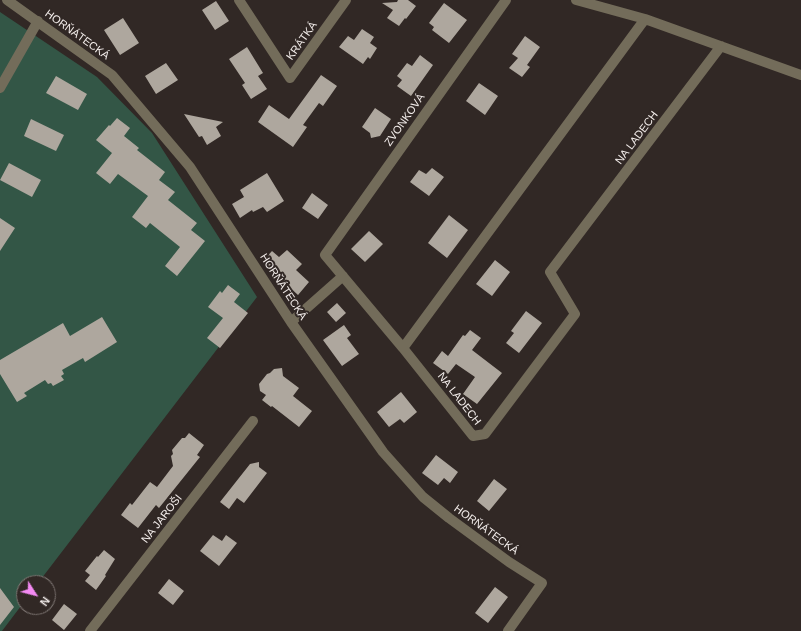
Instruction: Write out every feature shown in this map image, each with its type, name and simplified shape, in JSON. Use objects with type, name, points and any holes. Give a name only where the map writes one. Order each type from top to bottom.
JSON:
[{"type":"street","name":"HORŇÁTECKÁ","points":[[7,0],[112,75],[190,167],[291,322],[383,452],[422,497],[509,562],[542,583],[508,631]]},
{"type":"street","name":"KRÁTKÁ","points":[[239,0],[290,78],[346,0]]},
{"type":"street","name":"ZVONKOVÁ","points":[[343,276],[325,255],[506,0]]},
{"type":"street","points":[[576,0],[645,19],[801,75]]},
{"type":"street","points":[[291,322],[343,276],[403,348],[645,19]]},
{"type":"street","points":[[0,88],[38,21]]},
{"type":"street","name":"NA LADECH","points":[[403,348],[473,436],[485,434],[575,314],[550,272],[721,46]]},
{"type":"street","name":"NA JAROŠI","points":[[90,631],[253,421]]},
{"type":"green space","points":[[0,12],[97,77],[152,133],[257,297],[44,575],[16,575],[16,613],[2,631],[0,631]]},
{"type":"building","points":[[398,0],[408,0],[416,6],[399,26],[387,18],[393,10],[382,3],[397,2]]},
{"type":"building","points":[[216,1],[229,21],[215,30],[202,10]]},
{"type":"building","points":[[444,3],[467,20],[449,43],[432,30],[434,27],[429,23]]},
{"type":"building","points":[[123,18],[139,43],[120,55],[104,30]]},
{"type":"building","points":[[362,29],[374,37],[370,43],[377,48],[370,59],[368,57],[363,64],[339,47],[348,36],[354,40]]},
{"type":"building","points":[[525,36],[540,47],[527,65],[530,67],[522,77],[509,68],[518,58],[512,54]]},
{"type":"building","points":[[247,47],[263,73],[258,76],[267,89],[251,99],[242,85],[245,83],[229,59]]},
{"type":"building","points":[[420,55],[433,65],[411,96],[397,86],[402,80],[397,76],[407,63],[412,66]]},
{"type":"building","points":[[166,63],[178,80],[156,94],[145,76]]},
{"type":"building","points":[[321,75],[337,86],[323,106],[319,103],[303,125],[307,127],[293,147],[258,122],[269,105],[289,119]]},
{"type":"building","points":[[56,76],[87,94],[78,110],[46,93]]},
{"type":"building","points":[[479,83],[498,96],[485,115],[466,101]]},
{"type":"building","points":[[375,108],[391,119],[380,136],[371,138],[370,133],[362,127]]},
{"type":"building","points":[[184,114],[223,122],[216,127],[221,136],[207,145],[202,136],[199,137]]},
{"type":"building","points":[[117,118],[130,128],[124,136],[139,148],[137,150],[165,172],[159,180],[175,192],[168,200],[197,223],[191,230],[205,241],[177,276],[165,266],[180,247],[150,223],[146,228],[132,217],[148,196],[118,174],[110,184],[96,173],[112,153],[96,140]]},
{"type":"building","points":[[31,119],[64,135],[56,151],[24,136]]},
{"type":"building","points":[[9,163],[41,180],[32,197],[0,180]]},
{"type":"building","points":[[432,168],[444,177],[429,196],[410,182],[419,170],[426,174]]},
{"type":"building","points":[[267,173],[284,201],[267,212],[263,207],[253,212],[252,210],[240,218],[232,204],[244,197],[240,190]]},
{"type":"building","points":[[312,193],[328,205],[318,219],[302,208]]},
{"type":"building","points":[[449,215],[468,230],[447,258],[428,243]]},
{"type":"building","points":[[0,218],[15,228],[0,251]]},
{"type":"building","points":[[369,231],[383,244],[365,262],[351,249]]},
{"type":"building","points":[[287,250],[302,264],[296,270],[309,282],[298,295],[262,262],[272,251],[279,257]]},
{"type":"building","points":[[495,260],[510,272],[492,296],[476,284]]},
{"type":"building","points":[[228,285],[240,294],[234,302],[248,313],[220,348],[207,338],[223,318],[208,307],[220,291],[222,293]]},
{"type":"building","points":[[337,303],[346,313],[336,322],[327,312]]},
{"type":"building","points":[[526,311],[542,323],[519,353],[506,343],[514,333],[511,331]]},
{"type":"building","points":[[102,317],[117,342],[85,362],[83,358],[62,370],[64,374],[61,376],[64,380],[53,386],[51,383],[48,384],[45,380],[24,393],[27,396],[17,402],[0,374],[0,360],[63,323],[70,336]]},
{"type":"building","points":[[344,325],[351,335],[347,338],[359,354],[342,366],[323,340]]},
{"type":"building","points":[[470,330],[481,338],[472,350],[502,373],[477,404],[463,394],[475,377],[456,364],[448,374],[433,363],[442,351],[448,356],[463,335],[465,336]]},
{"type":"building","points":[[282,368],[283,376],[299,388],[293,396],[312,411],[299,427],[262,400],[266,395],[260,391],[259,384],[267,374],[274,369]]},
{"type":"building","points":[[401,392],[417,412],[404,423],[400,419],[389,427],[377,412]]},
{"type":"building","points":[[189,433],[204,445],[197,455],[200,457],[159,508],[156,505],[138,528],[121,515],[130,503],[132,505],[150,482],[157,487],[173,466],[171,456],[173,454],[172,450],[182,438],[185,438]]},
{"type":"building","points":[[436,455],[458,472],[450,483],[444,478],[438,485],[422,473]]},
{"type":"building","points":[[259,462],[259,467],[267,473],[244,503],[237,498],[229,509],[220,502],[250,464]]},
{"type":"building","points":[[494,479],[507,489],[489,511],[477,501]]},
{"type":"building","points":[[213,535],[222,541],[226,535],[237,543],[219,566],[200,551]]},
{"type":"building","points":[[104,550],[115,559],[105,575],[106,576],[96,590],[85,581],[90,575],[85,571]]},
{"type":"building","points":[[169,579],[184,591],[173,605],[158,593]]},
{"type":"building","points":[[495,587],[508,597],[488,623],[475,613]]},
{"type":"building","points":[[0,588],[14,607],[0,625]]},
{"type":"building","points":[[64,604],[77,614],[64,630],[52,620]]}]
